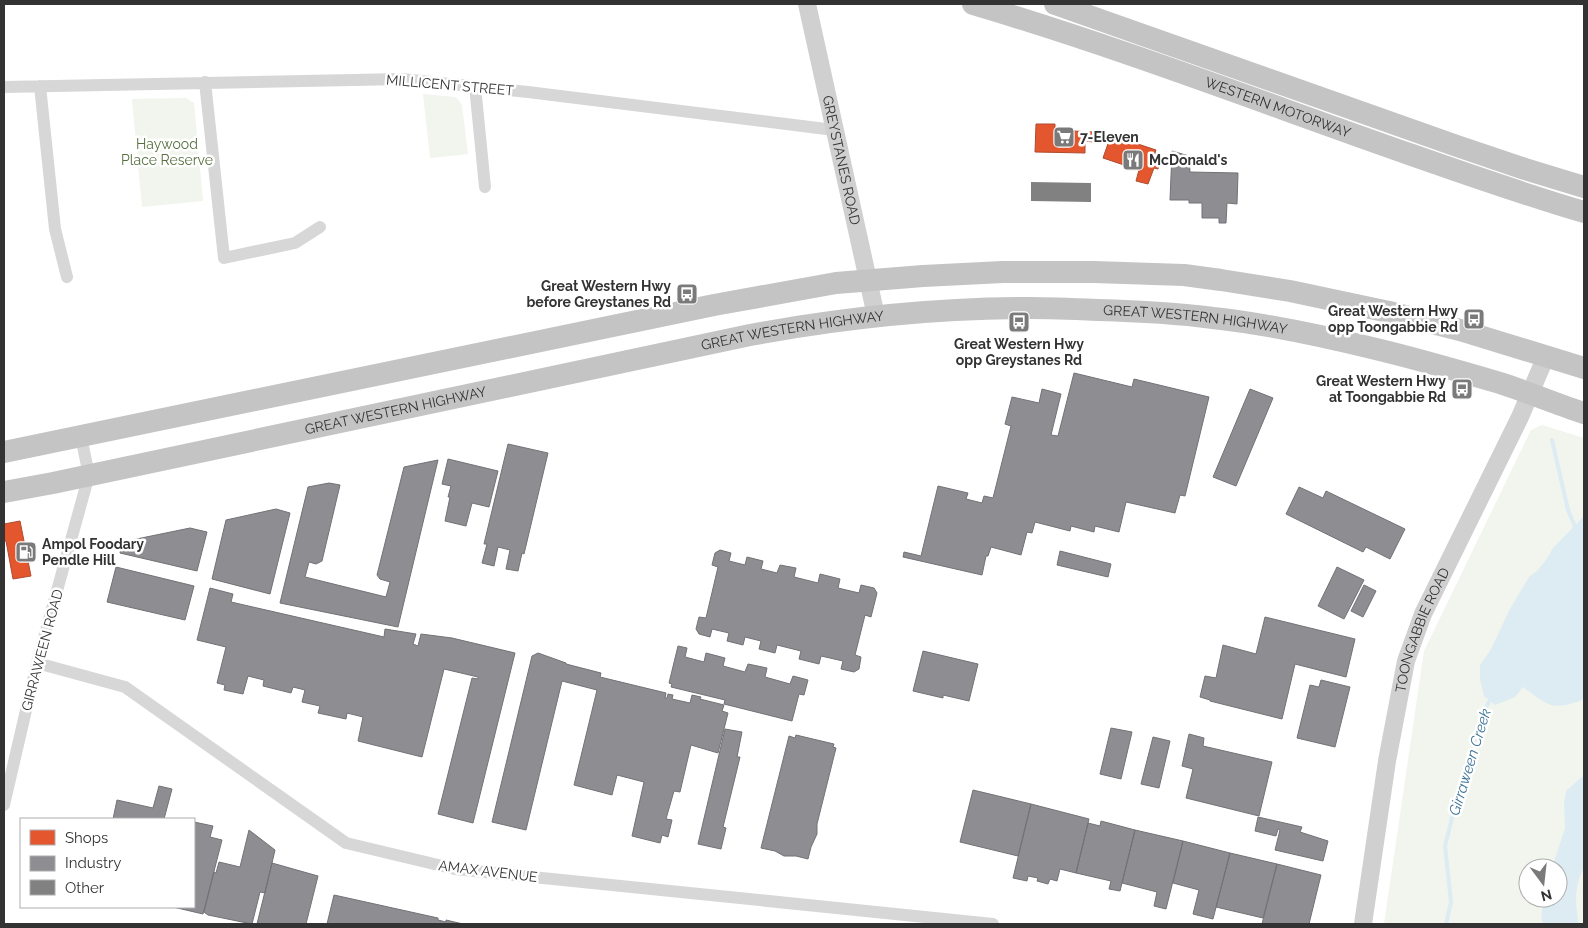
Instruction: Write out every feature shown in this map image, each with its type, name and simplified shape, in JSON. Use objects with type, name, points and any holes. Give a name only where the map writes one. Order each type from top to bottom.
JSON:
[{"type":"highway","name":"WESTERN MOTORWAY","points":[[973,4],[1035,22],[1112,48],[1519,192],[1584,212]]},
{"type":"highway","name":"WESTERN MOTORWAY","points":[[1055,4],[1457,146],[1584,187]]},
{"type":"highway","points":[[4,452],[798,289],[868,280],[1003,272],[1094,272],[1184,275],[1290,291],[1389,312],[1460,330],[1584,368]]},
{"type":"highway","name":"GREAT WESTERN HIGHWAY","points":[[4,492],[750,335],[812,324],[876,316],[1030,308],[1141,312],[1211,317],[1258,324],[1375,348],[1501,384],[1584,412]]},
{"type":"main road","name":"GREYSTANES ROAD","points":[[808,8],[876,316]]},
{"type":"main road","name":"TOONGABBIE ROAD","points":[[1364,924],[1387,761],[1406,661],[1423,614],[1530,394],[1546,356]]},
{"type":"street","name":"MILLICENT STREET","points":[[4,86],[402,79],[475,86],[834,130]]},
{"type":"street","points":[[205,82],[224,258],[295,243],[320,227]]},
{"type":"street","points":[[40,86],[55,229],[68,277]]},
{"type":"street","points":[[475,86],[485,186]]},
{"type":"street","name":"GIRRAWEEN ROAD","points":[[4,805],[37,663],[89,475],[81,437]]},
{"type":"street","name":"AMAX AVENUE","points":[[37,663],[125,687],[346,843],[456,869],[993,924]]},
{"type":"green space","points":[[423,94],[456,97],[462,105],[468,154],[430,158]]},
{"type":"green space","name":"Haywood Place Reserve","points":[[186,98],[194,103],[203,201],[142,207],[132,99]]},
{"type":"green space","points":[[1542,425],[1584,438],[1584,924],[1384,924],[1424,651],[1531,430]]},
{"type":"shaded area","points":[[1584,516],[1584,698],[1570,704],[1555,706],[1545,702],[1523,687],[1515,697],[1495,705],[1484,696],[1480,680],[1480,665],[1490,651],[1510,609],[1529,577],[1537,571],[1553,548]]},
{"type":"shaded area","points":[[1584,775],[1584,868],[1578,881],[1576,896],[1579,924],[1543,924],[1543,908],[1568,908],[1568,858],[1555,858],[1565,828],[1564,803],[1566,791]]},
{"type":"building: Shops","name":"7-Eleven","points":[[1036,124],[1055,124],[1055,130],[1093,132],[1093,142],[1085,141],[1085,153],[1035,152]]},
{"type":"building: Shops","name":"McDonald's","points":[[1111,135],[1156,150],[1155,153],[1159,155],[1157,161],[1160,162],[1158,169],[1154,168],[1148,184],[1136,181],[1139,170],[1103,158]]},
{"type":"building: Shops","points":[[20,521],[31,576],[13,579],[6,541],[4,541],[4,524]]},
{"type":"building: Industry","points":[[1172,151],[1189,156],[1190,172],[1238,173],[1237,204],[1227,203],[1226,223],[1219,223],[1219,218],[1202,218],[1202,203],[1189,203],[1189,200],[1170,200]]},
{"type":"building: Industry","points":[[1074,373],[1132,387],[1134,379],[1209,397],[1185,496],[1180,495],[1175,513],[1126,502],[1119,532],[1095,526],[1094,532],[1071,526],[1070,531],[1035,522],[1032,533],[1027,532],[1021,555],[991,547],[988,556],[986,556],[982,575],[903,557],[904,552],[921,556],[938,486],[968,493],[966,499],[982,503],[984,496],[993,498],[1011,426],[1005,424],[1012,397],[1039,403],[1042,389],[1061,394],[1051,435],[1058,436]]},
{"type":"building: Industry","points":[[1250,389],[1273,398],[1236,486],[1213,477]]},
{"type":"building: Industry","points":[[508,444],[548,453],[524,554],[522,553],[518,571],[506,569],[510,550],[498,547],[494,566],[482,563],[487,544],[484,544]]},
{"type":"building: Industry","points":[[448,459],[498,471],[489,507],[472,503],[466,526],[445,521],[451,486],[442,484]]},
{"type":"building: Industry","points":[[438,460],[398,627],[280,603],[308,487],[329,483],[340,485],[322,561],[316,564],[309,562],[305,577],[386,597],[390,582],[380,579],[377,575],[404,467]]},
{"type":"building: Industry","points":[[1299,487],[1323,498],[1326,491],[1405,529],[1390,559],[1366,547],[1363,552],[1286,514]]},
{"type":"building: Industry","points":[[276,509],[290,513],[270,594],[212,579],[226,520]]},
{"type":"building: Industry","points":[[190,528],[207,532],[197,571],[120,553],[122,542]]},
{"type":"building: Industry","points":[[720,550],[731,553],[729,561],[745,565],[747,557],[763,561],[761,569],[777,573],[780,565],[796,568],[794,577],[818,583],[820,574],[840,579],[838,588],[859,593],[861,585],[874,588],[877,593],[871,617],[865,615],[855,655],[861,657],[859,669],[854,672],[841,669],[843,661],[821,656],[819,664],[799,659],[801,651],[777,645],[775,653],[759,649],[761,641],[745,637],[743,645],[727,641],[729,633],[712,629],[710,637],[699,634],[696,629],[699,617],[706,618],[718,567],[712,565],[715,553]]},
{"type":"building: Industry","points":[[1060,551],[1111,564],[1108,577],[1057,565]]},
{"type":"building: Industry","points":[[116,567],[194,586],[185,620],[107,602]]},
{"type":"building: Industry","points":[[1337,567],[1364,580],[1344,619],[1318,606]]},
{"type":"building: Industry","points":[[1364,585],[1376,591],[1363,617],[1351,611]]},
{"type":"building: Industry","points":[[210,588],[233,594],[231,602],[384,637],[385,629],[416,634],[413,644],[418,646],[421,634],[452,638],[515,653],[473,823],[438,814],[472,678],[478,679],[478,677],[444,669],[422,757],[358,741],[363,717],[347,713],[346,719],[318,713],[320,706],[302,702],[305,690],[293,687],[291,693],[263,686],[264,680],[248,676],[243,694],[224,690],[225,685],[217,683],[226,647],[197,640]]},
{"type":"building: Industry","points":[[1265,617],[1355,639],[1346,677],[1295,664],[1282,719],[1200,697],[1205,676],[1216,678],[1223,645],[1256,654]]},
{"type":"building: Industry","points":[[678,646],[687,648],[685,657],[704,662],[706,653],[725,658],[723,666],[745,672],[748,664],[767,668],[765,677],[790,684],[793,676],[808,680],[804,695],[799,694],[792,721],[724,704],[725,700],[671,687],[672,684],[669,683]]},
{"type":"building: Industry","points":[[923,651],[978,664],[969,701],[943,695],[943,698],[913,691]]},
{"type":"building: Industry","points":[[538,653],[566,664],[601,673],[600,677],[666,693],[665,698],[667,698],[668,694],[673,695],[672,699],[690,703],[692,695],[724,705],[722,711],[728,713],[718,753],[691,745],[680,792],[674,791],[666,819],[672,820],[668,837],[662,835],[660,843],[632,836],[644,782],[617,775],[612,795],[574,785],[597,690],[562,681],[526,830],[492,822],[532,656]]},
{"type":"building: Industry","points":[[1321,680],[1350,687],[1335,747],[1297,738],[1310,685],[1319,687]]},
{"type":"building: Industry","points":[[1111,728],[1132,732],[1121,779],[1100,774]]},
{"type":"building: Industry","points":[[725,729],[742,732],[737,757],[740,757],[723,827],[726,828],[721,849],[698,844]]},
{"type":"building: Industry","points":[[1189,734],[1204,738],[1203,746],[1272,762],[1259,816],[1186,798],[1193,769],[1182,766]]},
{"type":"building: Industry","points":[[796,735],[834,744],[833,747],[836,748],[817,824],[817,834],[808,859],[784,856],[775,851],[761,848],[789,736],[795,738]]},
{"type":"building: Industry","points":[[1153,737],[1170,741],[1159,788],[1141,784]]},
{"type":"building: Industry","points":[[159,786],[172,789],[164,818],[113,818],[117,800],[153,808]]},
{"type":"building: Industry","points":[[973,790],[1031,804],[1018,856],[960,842]]},
{"type":"building: Industry","points":[[1031,804],[1089,819],[1076,873],[1060,869],[1057,881],[1050,879],[1048,884],[1037,881],[1038,878],[1028,876],[1027,881],[1013,878]]},
{"type":"building: Industry","points":[[1258,817],[1302,827],[1300,832],[1328,841],[1323,861],[1275,850],[1280,830],[1278,829],[1276,836],[1255,831]]},
{"type":"building: Industry","points":[[1101,821],[1135,830],[1120,891],[1109,889],[1111,881],[1076,873],[1088,823],[1100,826]]},
{"type":"building: Industry","points":[[195,822],[213,826],[210,837],[222,840],[203,914],[177,908],[195,908]]},
{"type":"building: Industry","points":[[249,830],[275,850],[265,893],[260,892],[252,924],[208,915],[204,912],[214,872],[216,873],[219,862],[240,867]]},
{"type":"building: Industry","points":[[1135,830],[1183,841],[1166,909],[1154,906],[1157,892],[1122,883]]},
{"type":"building: Industry","points":[[1183,841],[1230,853],[1213,919],[1193,914],[1199,890],[1173,883]]},
{"type":"building: Industry","points":[[1230,853],[1277,864],[1263,918],[1216,907]]},
{"type":"building: Industry","points":[[272,863],[318,876],[306,924],[257,924]]},
{"type":"building: Industry","points":[[1277,864],[1321,875],[1309,924],[1262,924]]},
{"type":"building: Industry","points":[[334,895],[438,918],[438,920],[446,922],[446,920],[463,924],[327,924]]},
{"type":"building: Other","points":[[1031,182],[1091,183],[1091,202],[1031,201]]},
{"type":"waterway","points":[[1552,440],[1568,510],[1576,529]]},
{"type":"waterway","name":"Girraween Creek","points":[[1446,924],[1451,902],[1445,846],[1457,798],[1486,707],[1491,698]]},
{"type":"place","name":"7-Eleven","points":[[1064,137]]},
{"type":"place","name":"McDonald's","points":[[1133,160]]},
{"type":"place","name":"Great Western Hwy before Greystanes Rd","points":[[687,294]]},
{"type":"place","name":"Great Western Hwy opp Toongabbie Rd","points":[[1474,319]]},
{"type":"place","name":"Great Western Hwy opp Greystanes Rd","points":[[1019,322]]},
{"type":"place","name":"Great Western Hwy at Toongabbie Rd","points":[[1462,389]]},
{"type":"place","name":"Ampol Foodary Pendle Hill","points":[[26,552]]}]
